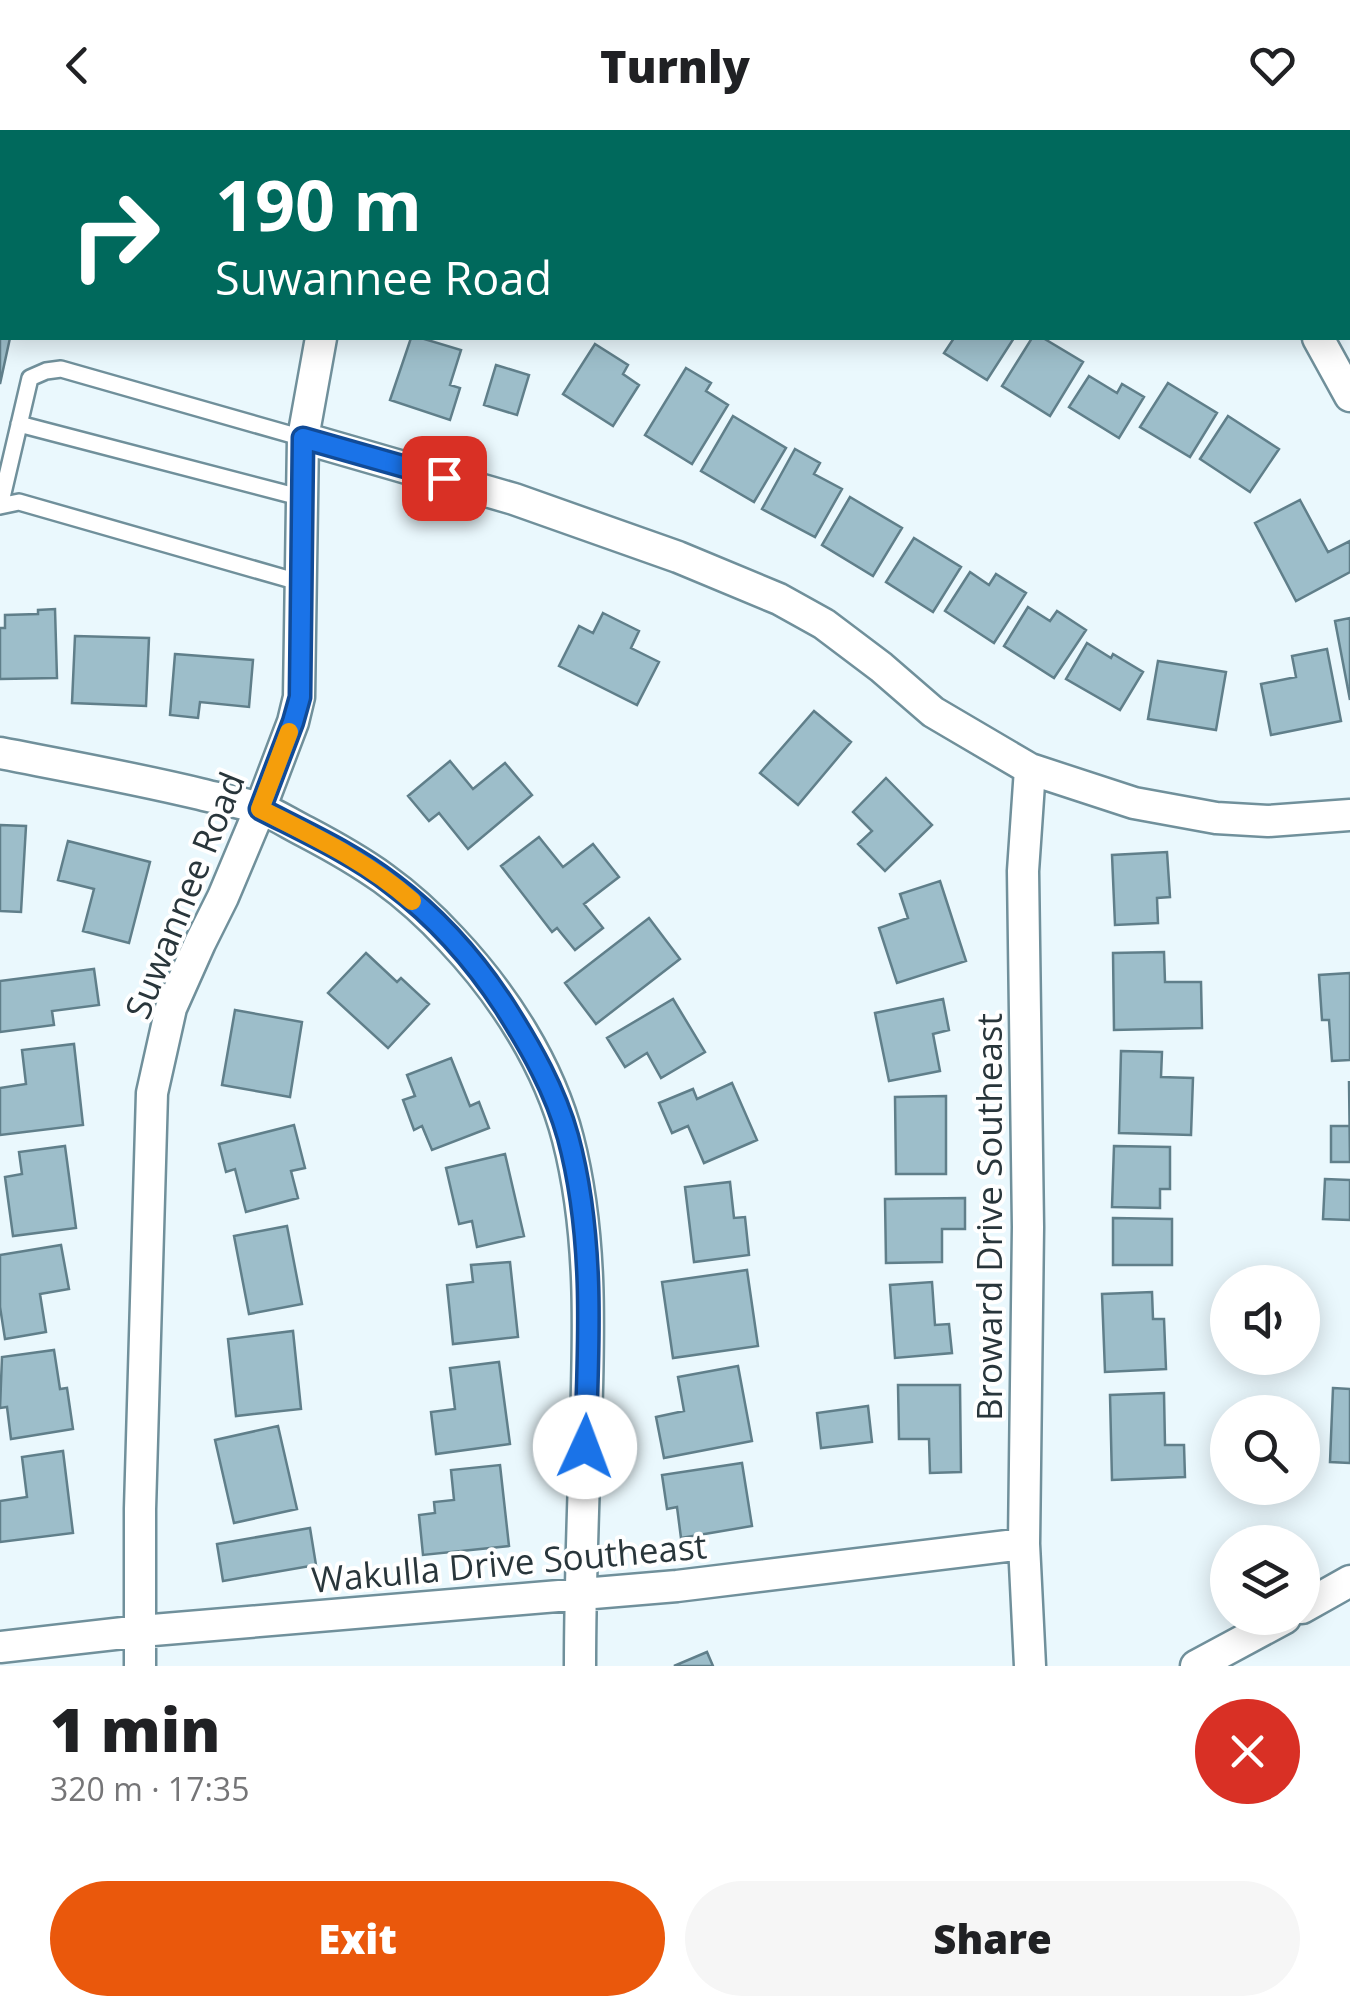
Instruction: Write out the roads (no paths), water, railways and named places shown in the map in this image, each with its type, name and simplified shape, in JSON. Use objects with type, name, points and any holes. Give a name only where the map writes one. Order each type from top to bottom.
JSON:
[{"type":"street","name":"Suwannee Road","points":[[140,1666],[140,1509],[152,1093],[171,1008],[260,809],[300,697],[303,438],[320,340]]},
{"type":"street","points":[[1319,340],[1350,396]]},
{"type":"street","points":[[303,438],[514,499],[678,557],[779,599],[824,624],[933,712],[1030,769],[1134,803],[1216,818],[1268,821],[1350,816]]},
{"type":"street","points":[[0,753],[161,784],[260,809],[354,858],[394,885],[429,916],[488,982],[524,1037],[553,1094],[568,1137],[586,1248],[589,1337],[580,1666]]},
{"type":"street","name":"Broward Drive Southeast","points":[[1030,769],[1024,871],[1028,1227],[1024,1544],[1030,1666]]},
{"type":"street","name":"Wakulla Drive Southeast","points":[[0,1647],[140,1631],[676,1586],[1024,1544]]},
{"type":"street","points":[[1320,1598],[1350,1582]]},
{"type":"street","points":[[1196,1666],[1253,1635]]},
{"type":"lane","points":[[302,583],[19,502],[0,506],[30,378],[46,370],[61,369],[303,438]]},
{"type":"lane","points":[[19,424],[303,498]]}]
